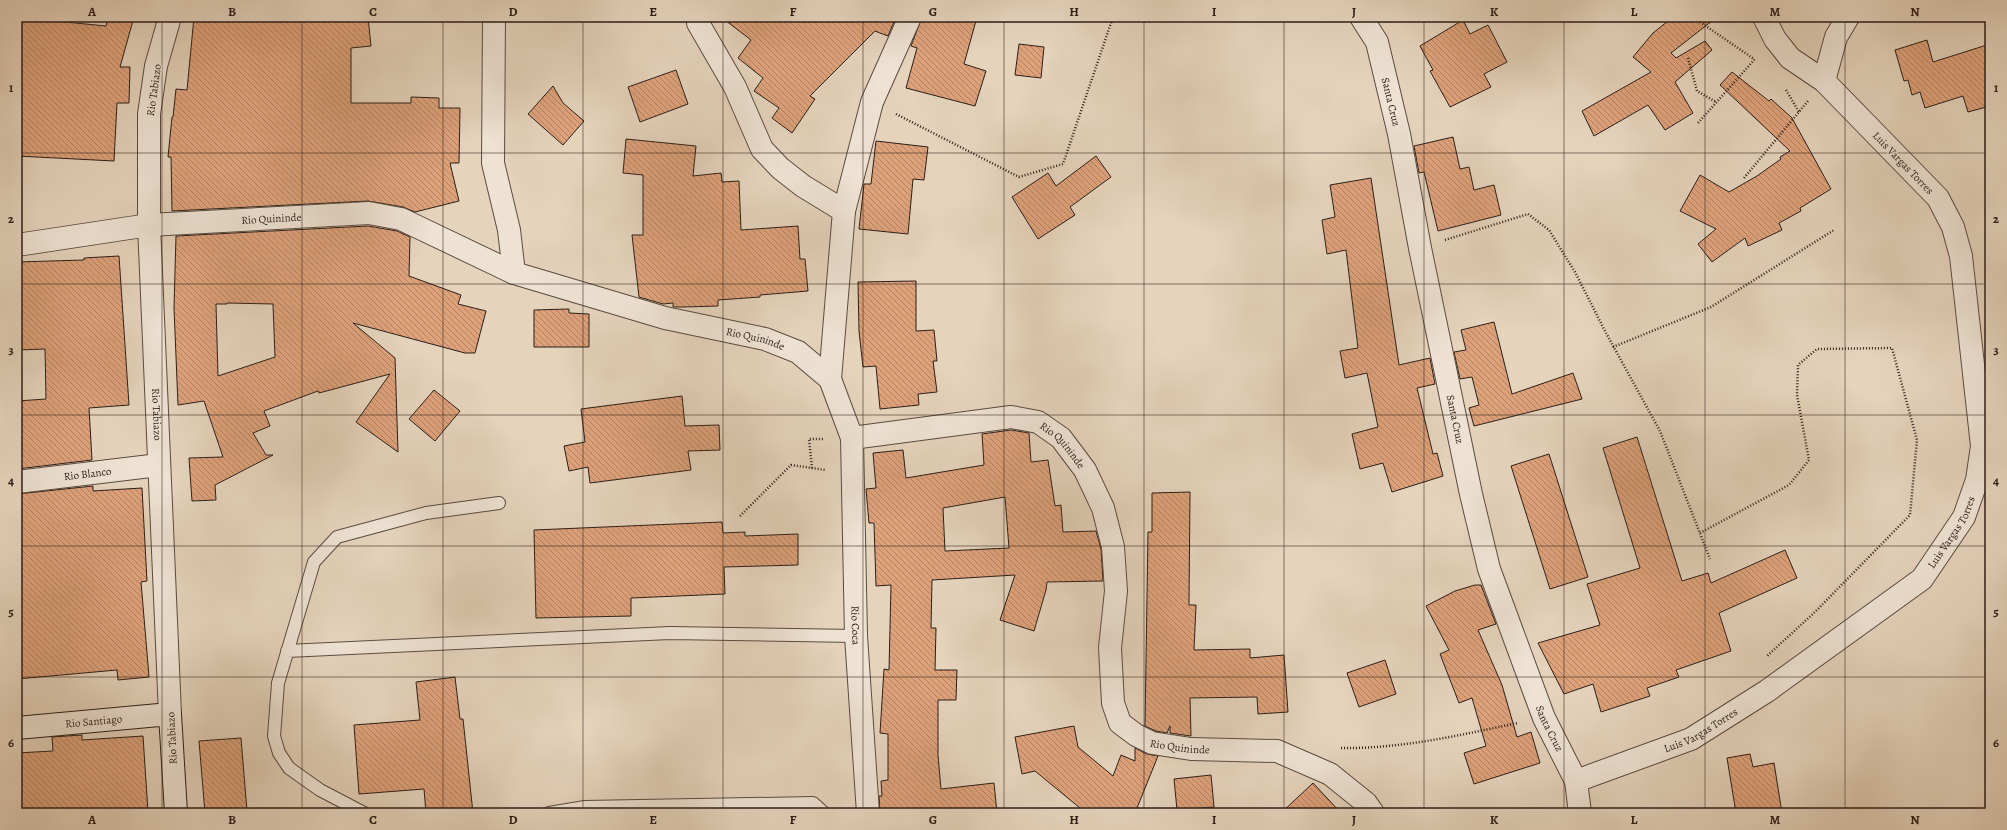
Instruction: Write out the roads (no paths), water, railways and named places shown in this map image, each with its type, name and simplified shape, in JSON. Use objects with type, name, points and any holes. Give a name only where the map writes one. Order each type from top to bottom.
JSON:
[{"type":"street","name":"Rio Tabiazo","points":[[170,17],[156,66],[150,114],[149,225],[170,714],[176,813]]},
{"type":"street","points":[[494,17],[492,163],[509,230],[514,273]]},
{"type":"street","points":[[698,17],[698,23],[735,87],[762,149],[780,168],[803,186],[844,211]]},
{"type":"street","points":[[830,379],[844,211],[872,102],[910,17]]},
{"type":"street","name":"Santa Cruz","points":[[1361,17],[1377,42],[1398,134],[1471,494],[1489,569],[1544,718],[1576,781],[1580,813]]},
{"type":"street","name":"Luis Vargas Torres","points":[[1576,781],[1691,739],[1767,691],[1922,580],[1964,517],[1977,480],[1982,446],[1961,256],[1953,228],[1938,198],[1824,81],[1790,58],[1775,39],[1764,17]]},
{"type":"street","points":[[1824,81],[1836,37],[1848,17]]},
{"type":"street","name":"Rio Quininde","points":[[17,245],[149,225],[369,213],[401,219],[514,273],[665,318],[765,339],[798,352],[830,379],[852,438],[1011,417],[1038,422],[1061,438],[1085,470],[1103,508],[1113,547],[1116,592],[1110,648],[1113,703],[1120,723],[1136,735],[1152,743],[1191,749],[1277,751],[1330,774],[1366,803],[1373,813]]},
{"type":"street","name":"Rio Coca","points":[[852,438],[856,636],[868,813]]},
{"type":"street","name":"Rio Blanco","points":[[17,482],[159,465]]},
{"type":"street","name":"Rio Santiago","points":[[17,728],[170,714]]},
{"type":"lane","points":[[364,813],[320,790],[289,768],[279,753],[274,736],[276,698],[287,651],[314,562],[338,537],[426,513],[500,503]]},
{"type":"lane","points":[[287,651],[670,633],[856,636]]},
{"type":"lane","points":[[549,813],[585,807],[813,803],[824,813]]}]
